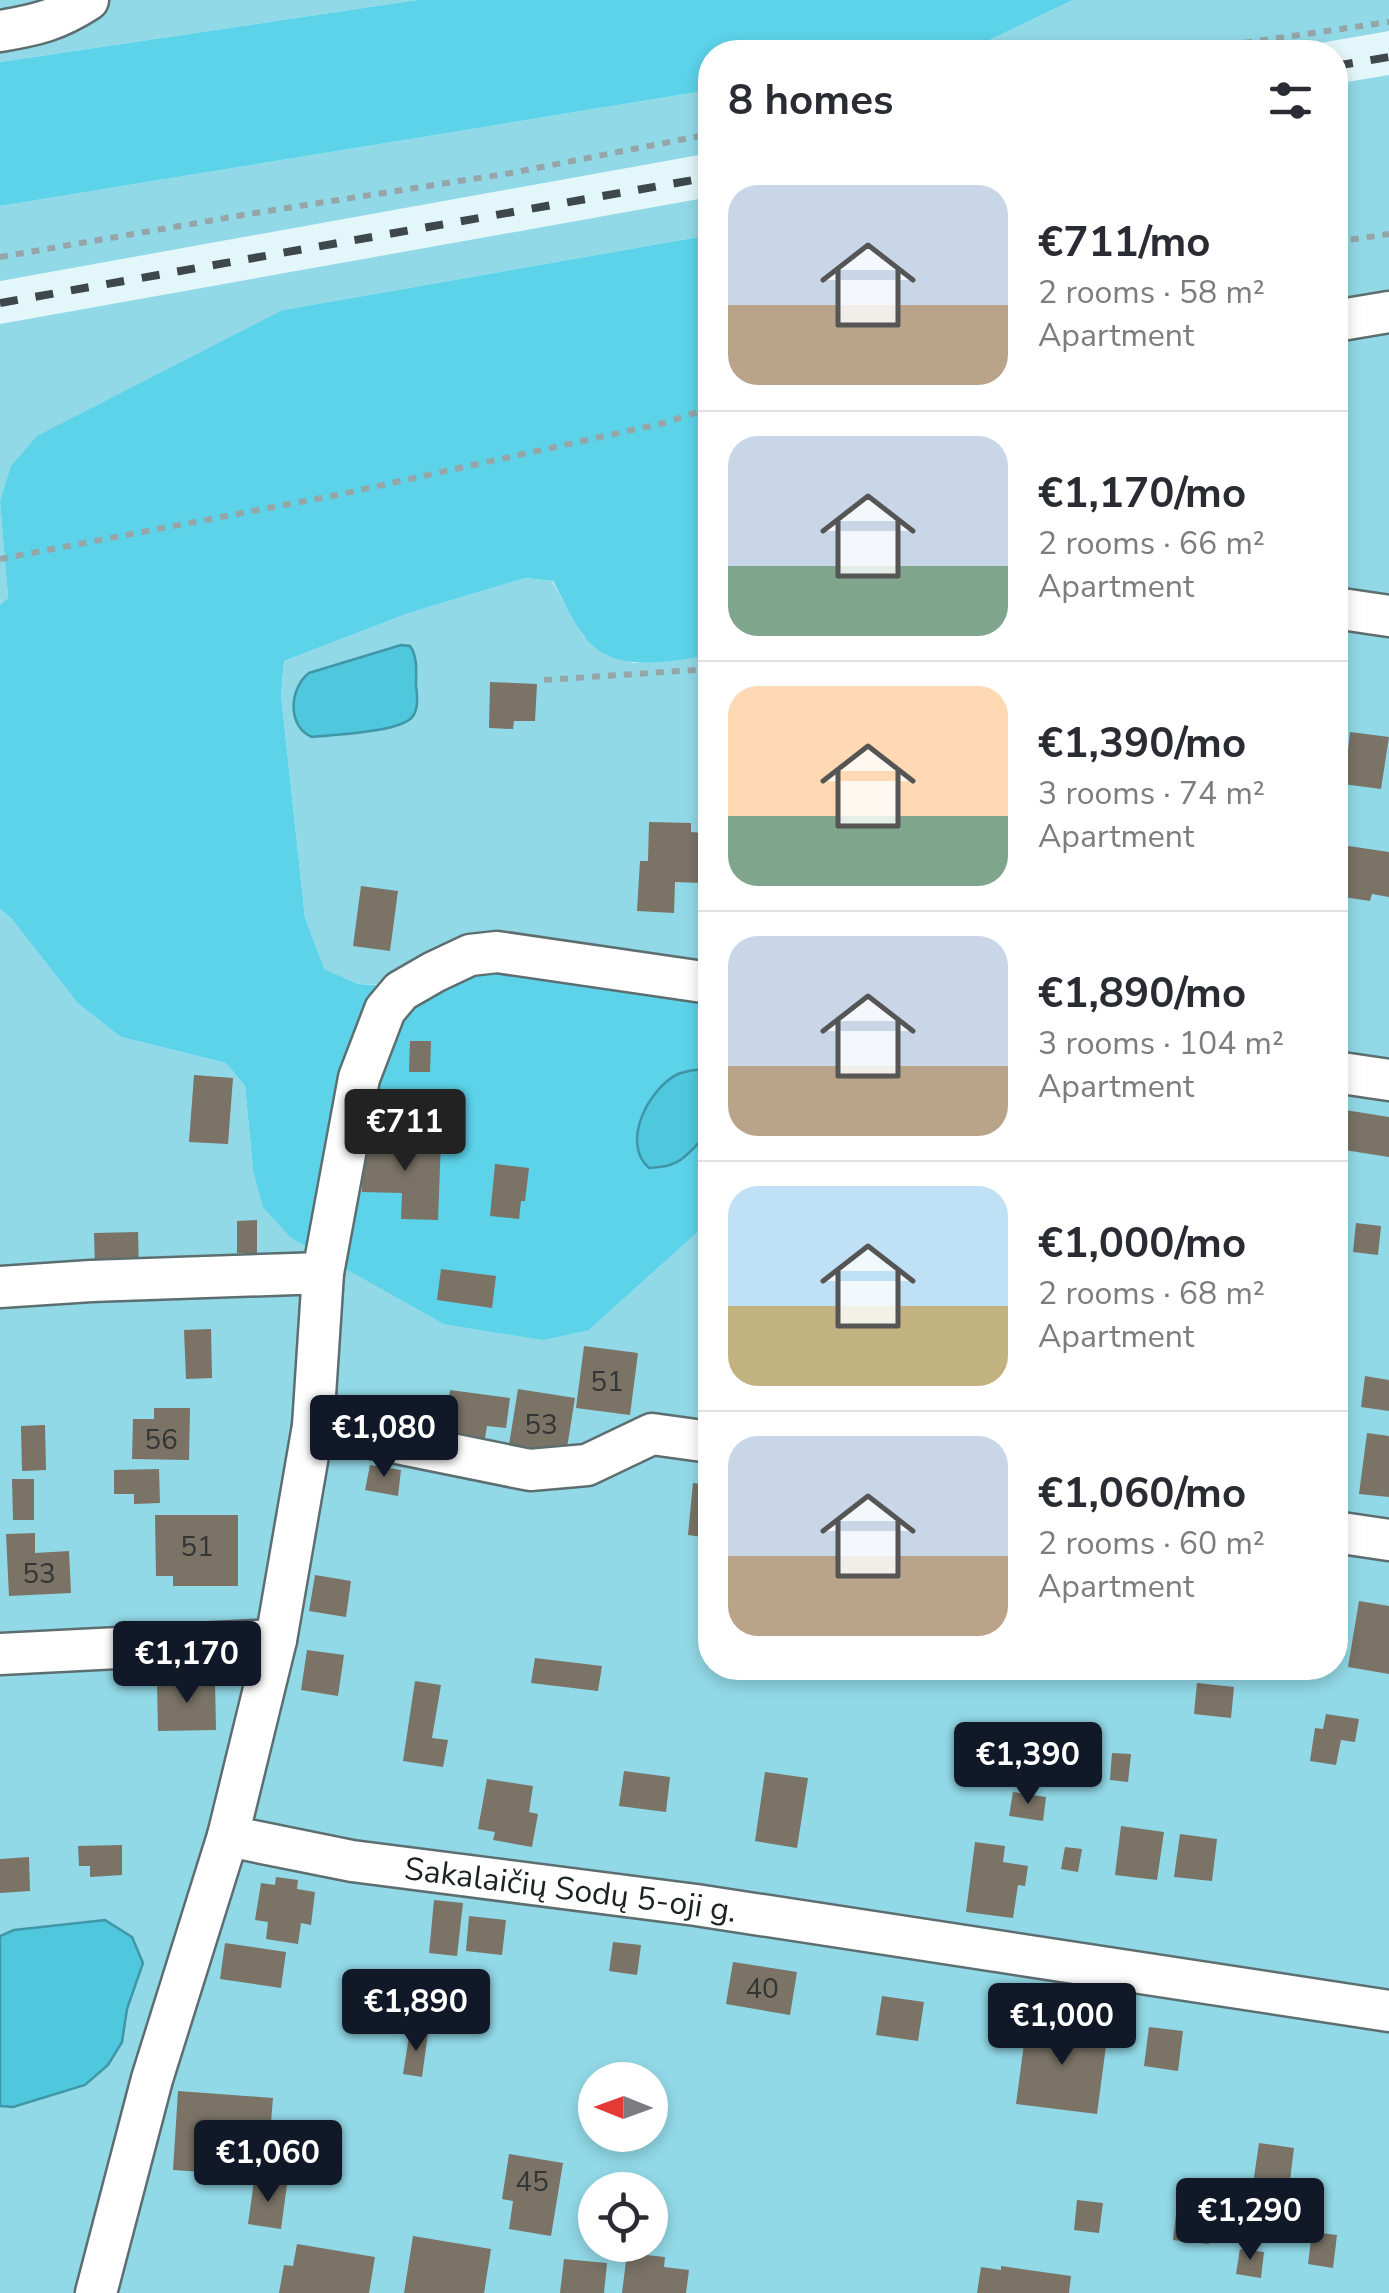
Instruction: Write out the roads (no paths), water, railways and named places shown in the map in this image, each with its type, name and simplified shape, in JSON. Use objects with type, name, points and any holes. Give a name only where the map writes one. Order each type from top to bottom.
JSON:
[{"type":"street","points":[[0,31],[62,17],[88,0]]},
{"type":"street","points":[[1348,319],[1389,312]]},
{"type":"street","points":[[1348,610],[1389,616]]},
{"type":"street","points":[[96,2293],[152,2080],[228,1836],[276,1640],[313,1426],[323,1273],[359,1078],[385,1010],[401,991],[470,955],[497,952],[698,981]]},
{"type":"street","points":[[1348,1074],[1389,1080]]},
{"type":"street","points":[[0,1288],[91,1280],[323,1273]]},
{"type":"street","points":[[313,1426],[530,1470],[587,1464],[652,1434],[698,1440]]},
{"type":"street","points":[[1348,1534],[1389,1540]]},
{"type":"street","points":[[0,1654],[276,1640]]},
{"type":"street","name":"Sakalaičių Sodų 5-oji g.","points":[[228,1836],[352,1861],[696,1905],[1389,2010]]},
{"type":"railway","points":[[1348,64],[1389,57]]},
{"type":"railway","points":[[0,303],[698,179]]}]
